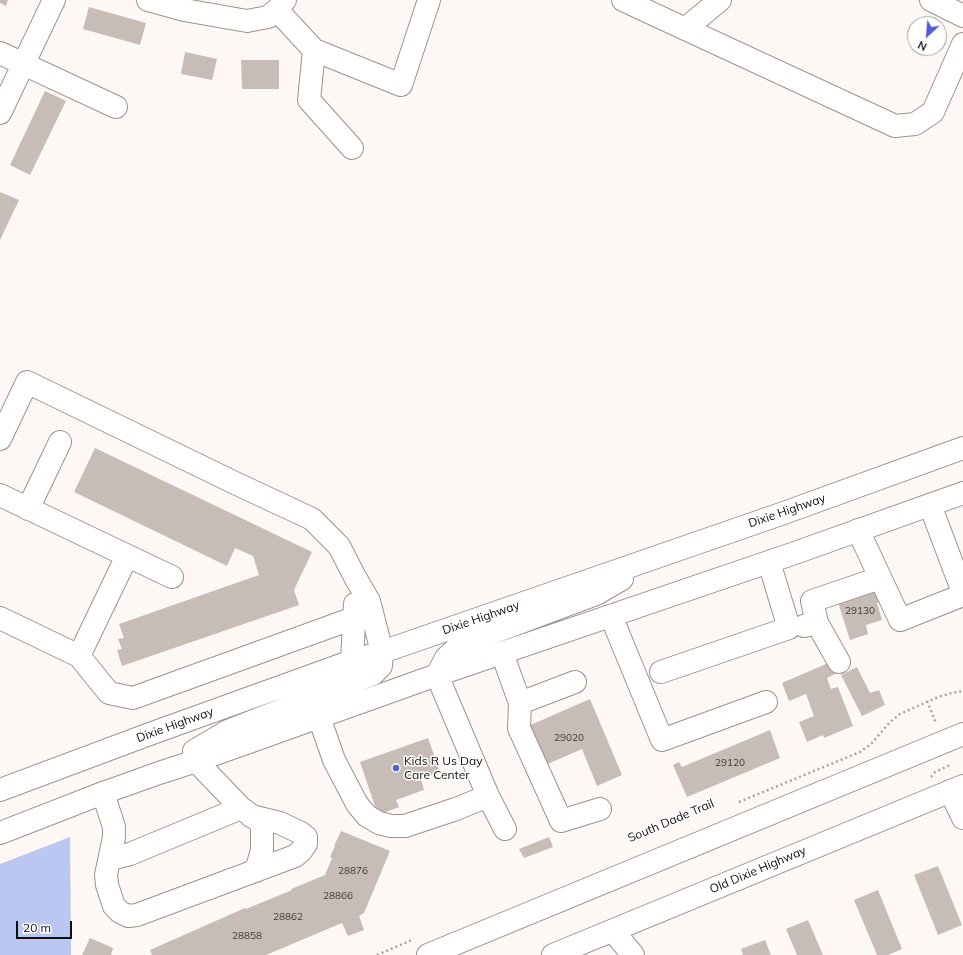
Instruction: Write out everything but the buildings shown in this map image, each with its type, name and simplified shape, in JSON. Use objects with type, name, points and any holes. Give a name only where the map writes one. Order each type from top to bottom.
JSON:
[{"type":"main road","points":[[0,113],[54,0]]},
{"type":"main road","points":[[148,0],[184,10],[247,21],[277,9],[314,50],[401,85],[429,0]]},
{"type":"main road","points":[[623,0],[895,126],[915,124],[933,112],[963,44]]},
{"type":"main road","points":[[685,29],[720,0]]},
{"type":"main road","points":[[931,0],[963,16]]},
{"type":"main road","points":[[314,50],[309,100],[352,148]]},
{"type":"main road","points":[[0,53],[116,107]]},
{"type":"main road","points":[[0,439],[27,382],[312,519],[339,546],[369,601],[382,652],[381,666],[373,674],[228,731],[159,773]]},
{"type":"main road","points":[[28,509],[60,442]]},
{"type":"main road","name":"Dixie Highway","points":[[0,790],[154,732],[352,661],[663,555],[963,448]]},
{"type":"main road","points":[[0,833],[159,773],[502,653],[769,562],[963,493]]},
{"type":"main road","points":[[0,495],[172,577]]},
{"type":"main road","points":[[858,530],[900,620],[963,593],[930,505]]},
{"type":"main road","points":[[505,830],[488,796],[437,676],[446,658],[460,645],[596,594],[663,555]]},
{"type":"main road","points":[[79,656],[127,556]]},
{"type":"main road","points":[[769,562],[789,628]]},
{"type":"main road","points":[[352,661],[355,577]]},
{"type":"main road","points":[[839,662],[817,624],[812,601],[871,581]]},
{"type":"main road","points":[[611,616],[662,740],[766,702]]},
{"type":"main road","points":[[0,618],[79,656],[109,693],[133,698],[354,618]]},
{"type":"main road","points":[[661,672],[789,628],[817,624]]},
{"type":"main road","points":[[502,653],[520,703],[519,728],[561,821],[600,809]]},
{"type":"main road","points":[[520,703],[576,682]]},
{"type":"main road","points":[[319,717],[334,760],[357,804],[367,816],[379,823],[391,826],[405,826],[456,809],[488,796]]},
{"type":"main road","points":[[424,946],[963,734]]},
{"type":"main road","points":[[196,761],[246,812],[259,821],[262,827],[262,850],[256,871]]},
{"type":"main road","points":[[956,789],[963,818]]},
{"type":"main road","name":"Old Dixie Highway","points":[[553,955],[956,789]]},
{"type":"main road","points":[[103,793],[114,827],[114,837],[106,875],[107,885],[114,906],[120,912],[128,916],[137,916],[295,856],[306,844],[306,837],[280,823],[246,812],[130,854],[110,859]]},
{"type":"main road","points":[[613,931],[633,955]]},
{"type":"path","points":[[737,803],[864,749],[875,740],[896,717],[905,711],[927,701],[963,692]]},
{"type":"path","points":[[927,701],[936,725]]},
{"type":"path","points":[[377,955],[424,946]]},
{"type":"shaded area","points":[[70,837],[71,955],[0,955],[0,864]]},
{"type":"place","name":"Kids R Us Day Care Center","points":[[396,768]]}]
